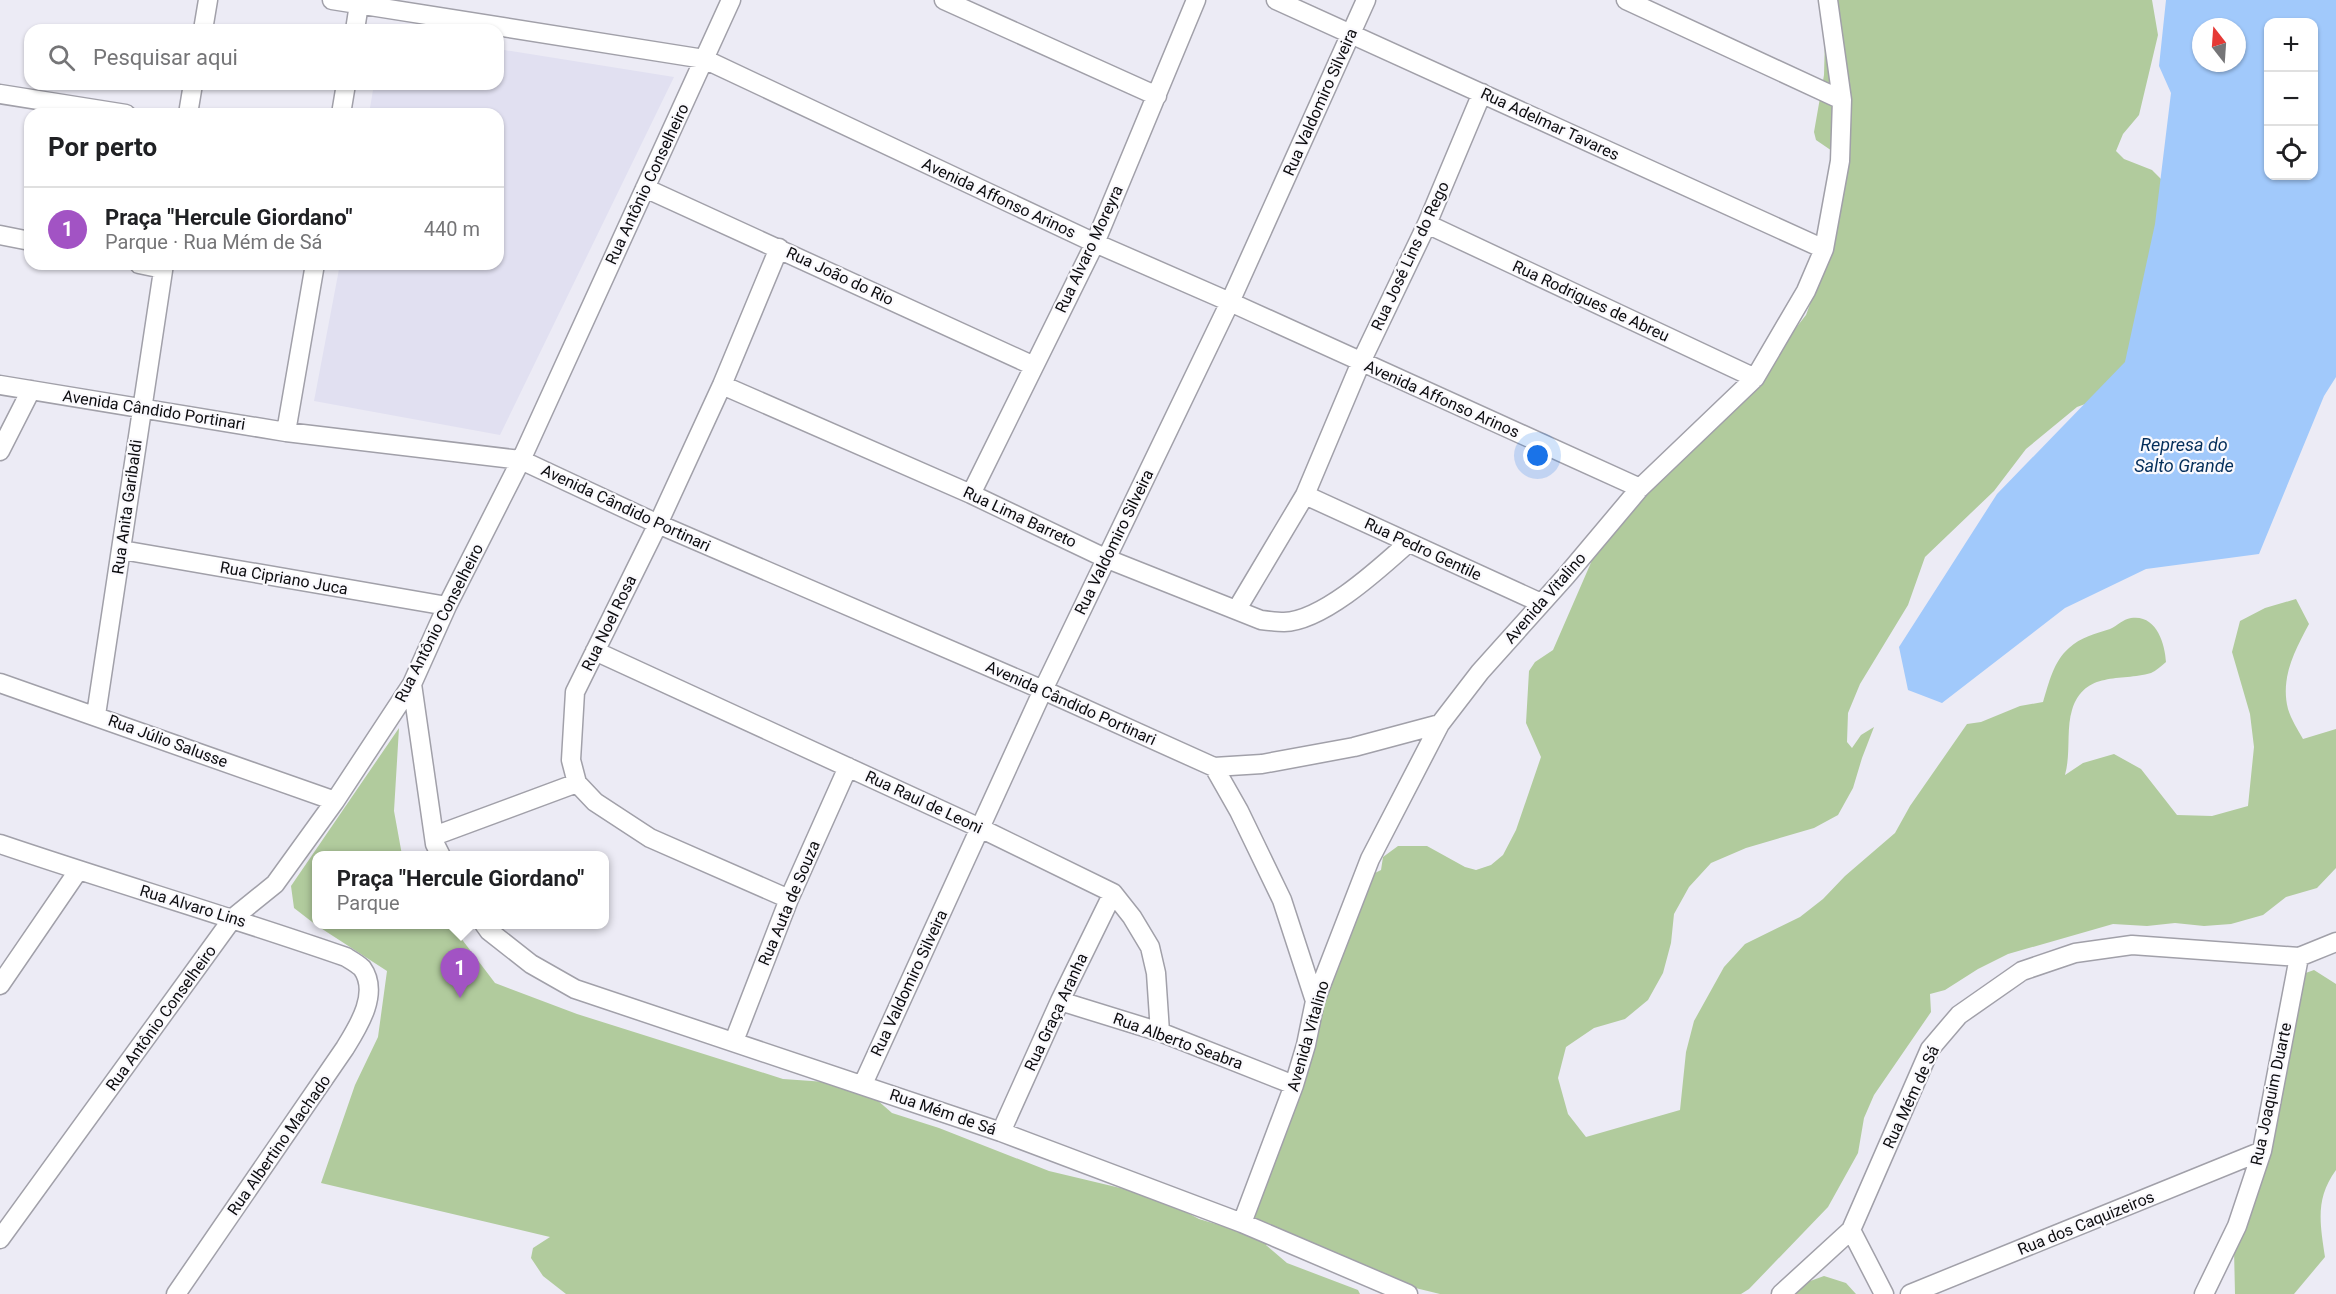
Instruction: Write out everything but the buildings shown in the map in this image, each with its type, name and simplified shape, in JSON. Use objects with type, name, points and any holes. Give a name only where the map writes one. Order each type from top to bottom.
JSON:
[{"type":"street","points":[[204,24],[208,0]]},
{"type":"street","name":"Avenida Affonso Arinos","points":[[332,0],[484,24]]},
{"type":"street","name":"Rua Antônio Conselheiro","points":[[0,1239],[233,918],[275,884],[335,801],[412,684],[447,606],[521,460],[731,0]]},
{"type":"street","points":[[944,0],[1157,96]]},
{"type":"street","name":"Rua Alvaro Moreyra","points":[[971,494],[1095,243],[1196,0]]},
{"type":"street","name":"Rua Adelmar Tavares","points":[[1276,0],[1824,249]]},
{"type":"street","name":"Rua Valdomiro Silveira","points":[[863,1084],[1043,690],[1230,302],[1365,0]]},
{"type":"street","points":[[1626,0],[1842,100]]},
{"type":"street","name":"Avenida Vitalino","points":[[1242,1223],[1294,1085],[1306,1045],[1315,1001],[1370,859],[1440,724],[1480,672],[1640,488],[1755,378],[1806,291],[1824,249],[1840,161],[1842,100],[1828,0]]},
{"type":"street","points":[[356,24],[359,4]]},
{"type":"street","name":"Avenida Affonso Arinos","points":[[504,27],[704,59],[1095,243],[1640,488]]},
{"type":"street","points":[[189,108],[192,90]]},
{"type":"street","points":[[341,108],[345,90]]},
{"type":"street","name":"Rua José Lins do Rego","points":[[1237,609],[1305,495],[1361,362],[1427,224],[1482,93]]},
{"type":"street","points":[[0,94],[88,108]]},
{"type":"street","name":"Rua João do Rio","points":[[645,188],[1034,366]]},
{"type":"street","name":"Rua Rodrigues de Abreu","points":[[1427,224],[1755,378]]},
{"type":"street","points":[[0,235],[24,240]]},
{"type":"street","name":"Rua Noel Rosa","points":[[577,783],[571,760],[575,692],[658,524],[722,385],[779,248]]},
{"type":"street","name":"Rua Anita Garibaldi","points":[[96,715],[163,270]]},
{"type":"street","points":[[286,432],[314,270]]},
{"type":"street","name":"Avenida Cândido Portinari","points":[[0,385],[286,432],[521,460],[658,524],[1043,690],[1214,767],[1262,764],[1354,747],[1440,724]]},
{"type":"street","name":"Rua Lima Barreto","points":[[722,385],[971,494],[1105,558],[1261,620],[1286,622],[1311,615],[1361,586],[1408,543]]},
{"type":"street","points":[[0,451],[32,390]]},
{"type":"street","name":"Rua Pedro Gentile","points":[[1305,495],[1541,603]]},
{"type":"street","name":"Rua Cipriano Juca","points":[[122,550],[447,606]]},
{"type":"street","name":"Rua Raul de Leoni","points":[[595,651],[980,828],[1113,893],[1132,917],[1150,946],[1156,973],[1160,1032]]},
{"type":"street","name":"Rua Júlio Salusse","points":[[0,683],[335,801]]},
{"type":"street","points":[[412,684],[434,836],[440,851]]},
{"type":"street","name":"Rua Auta de Souza","points":[[734,1041],[789,899],[848,767]]},
{"type":"street","points":[[1214,767],[1239,811],[1282,900],[1315,1001]]},
{"type":"street","points":[[434,836],[577,783],[595,802],[650,838],[789,899]]},
{"type":"street","name":"Rua Alvaro Lins","points":[[0,844],[78,871],[233,918],[346,957],[362,969],[369,989]]},
{"type":"street","points":[[0,985],[78,871]]},
{"type":"street","name":"Rua Graça Aranha","points":[[1001,1132],[1060,1001],[1113,893]]},
{"type":"street","name":"Rua Mém de Sá","points":[[488,929],[531,964],[575,989],[1001,1132],[1242,1223],[1408,1294]]},
{"type":"street","name":"Rua Mém de Sá","points":[[1781,1294],[1851,1230],[1930,1049],[1959,1015],[2022,971],[2075,953],[2132,945],[2299,957],[2336,942]]},
{"type":"street","name":"Rua Joaquim Duarte","points":[[2204,1294],[2237,1226],[2262,1151],[2299,957]]},
{"type":"street","name":"Rua Albertino Machado","points":[[176,1294],[345,1048],[364,1015],[369,989]]},
{"type":"street","name":"Rua Alberto Seabra","points":[[1060,1001],[1160,1032],[1294,1085]]},
{"type":"street","name":"Rua dos Caquizeiros","points":[[1910,1294],[2262,1151]]},
{"type":"street","points":[[1851,1230],[1884,1294]]},
{"type":"shaded area","points":[[504,50],[674,77],[500,435],[314,401],[339,270],[504,270],[504,108],[370,108],[373,90],[504,90]]},
{"type":"green space","points":[[1826,0],[2152,0],[2158,35],[2139,115],[2123,134],[2116,151],[2124,159],[2152,170],[2163,181],[2178,249],[2115,393],[2077,407],[2026,449],[1994,491],[1925,557],[1908,605],[1860,684],[1848,713],[1847,742],[1852,748],[1861,735],[1874,727],[1853,788],[1838,815],[1814,828],[1746,848],[1711,863],[1689,887],[1674,914],[1671,943],[1663,973],[1648,1000],[1625,1019],[1594,1028],[1566,1047],[1558,1078],[1568,1114],[1586,1137],[1680,1110],[1686,1052],[1694,1021],[1724,967],[1745,944],[1800,917],[1895,833],[1910,806],[1967,724],[1981,722],[2020,706],[2043,702],[2055,666],[2069,648],[2083,638],[2110,629],[2131,618],[2147,621],[2158,631],[2164,647],[2166,662],[2151,673],[2105,680],[2085,689],[2072,710],[2065,775],[2083,763],[2114,754],[2141,769],[2177,815],[2212,816],[2248,806],[2254,747],[2250,714],[2232,652],[2240,621],[2265,608],[2296,599],[2309,624],[2294,654],[2287,675],[2288,709],[2303,739],[2336,729],[2336,868],[2317,888],[2286,897],[2263,915],[2231,924],[2204,926],[2175,923],[2147,926],[2113,924],[2008,954],[1978,969],[1945,990],[1930,994],[1931,1012],[1874,1095],[1864,1118],[1858,1153],[1828,1207],[1749,1289],[1741,1294],[1440,1294],[1395,1283],[1266,1237],[1266,1245],[1287,1263],[1358,1290],[1360,1294],[566,1294],[543,1276],[531,1258],[533,1248],[550,1237],[321,1183],[355,1085],[378,1037],[387,971],[322,929],[454,929],[495,983],[577,1014],[783,1079],[826,1082],[876,1099],[892,1113],[939,1128],[1049,1171],[1158,1197],[1199,1219],[1226,1227],[1234,1225],[1365,878],[1381,870],[1383,857],[1398,846],[1427,846],[1465,867],[1476,870],[1491,865],[1503,855],[1516,830],[1541,757],[1526,723],[1529,671],[1535,662],[1553,650],[1603,535],[1729,413],[1806,315],[1820,277],[1835,153],[1816,140],[1814,132],[1824,75]]},
{"type":"green space","points":[[399,728],[394,811],[401,851],[315,851]]},
{"type":"green space","points":[[312,855],[312,922],[294,908],[291,886]]},
{"type":"green space","points":[[2314,970],[2336,984],[2336,1170],[2329,1181],[2322,1201],[2321,1222],[2325,1257],[2294,1294],[2235,1294],[2234,1249],[2300,975]]},
{"type":"green space","points":[[1824,1276],[1846,1283],[1856,1294],[1780,1294],[1791,1288]]},
{"type":"water","name":"Represa do Salto Grande","points":[[2166,0],[2336,0],[2336,377],[2324,396],[2259,554],[2146,569],[2065,608],[1942,703],[1908,690],[1899,647],[1997,494],[2125,362],[2155,224],[2171,93],[2159,66]]},
{"type":"place","name":"Praça \"Hercule Giordano\"","points":[[460,998]]}]
